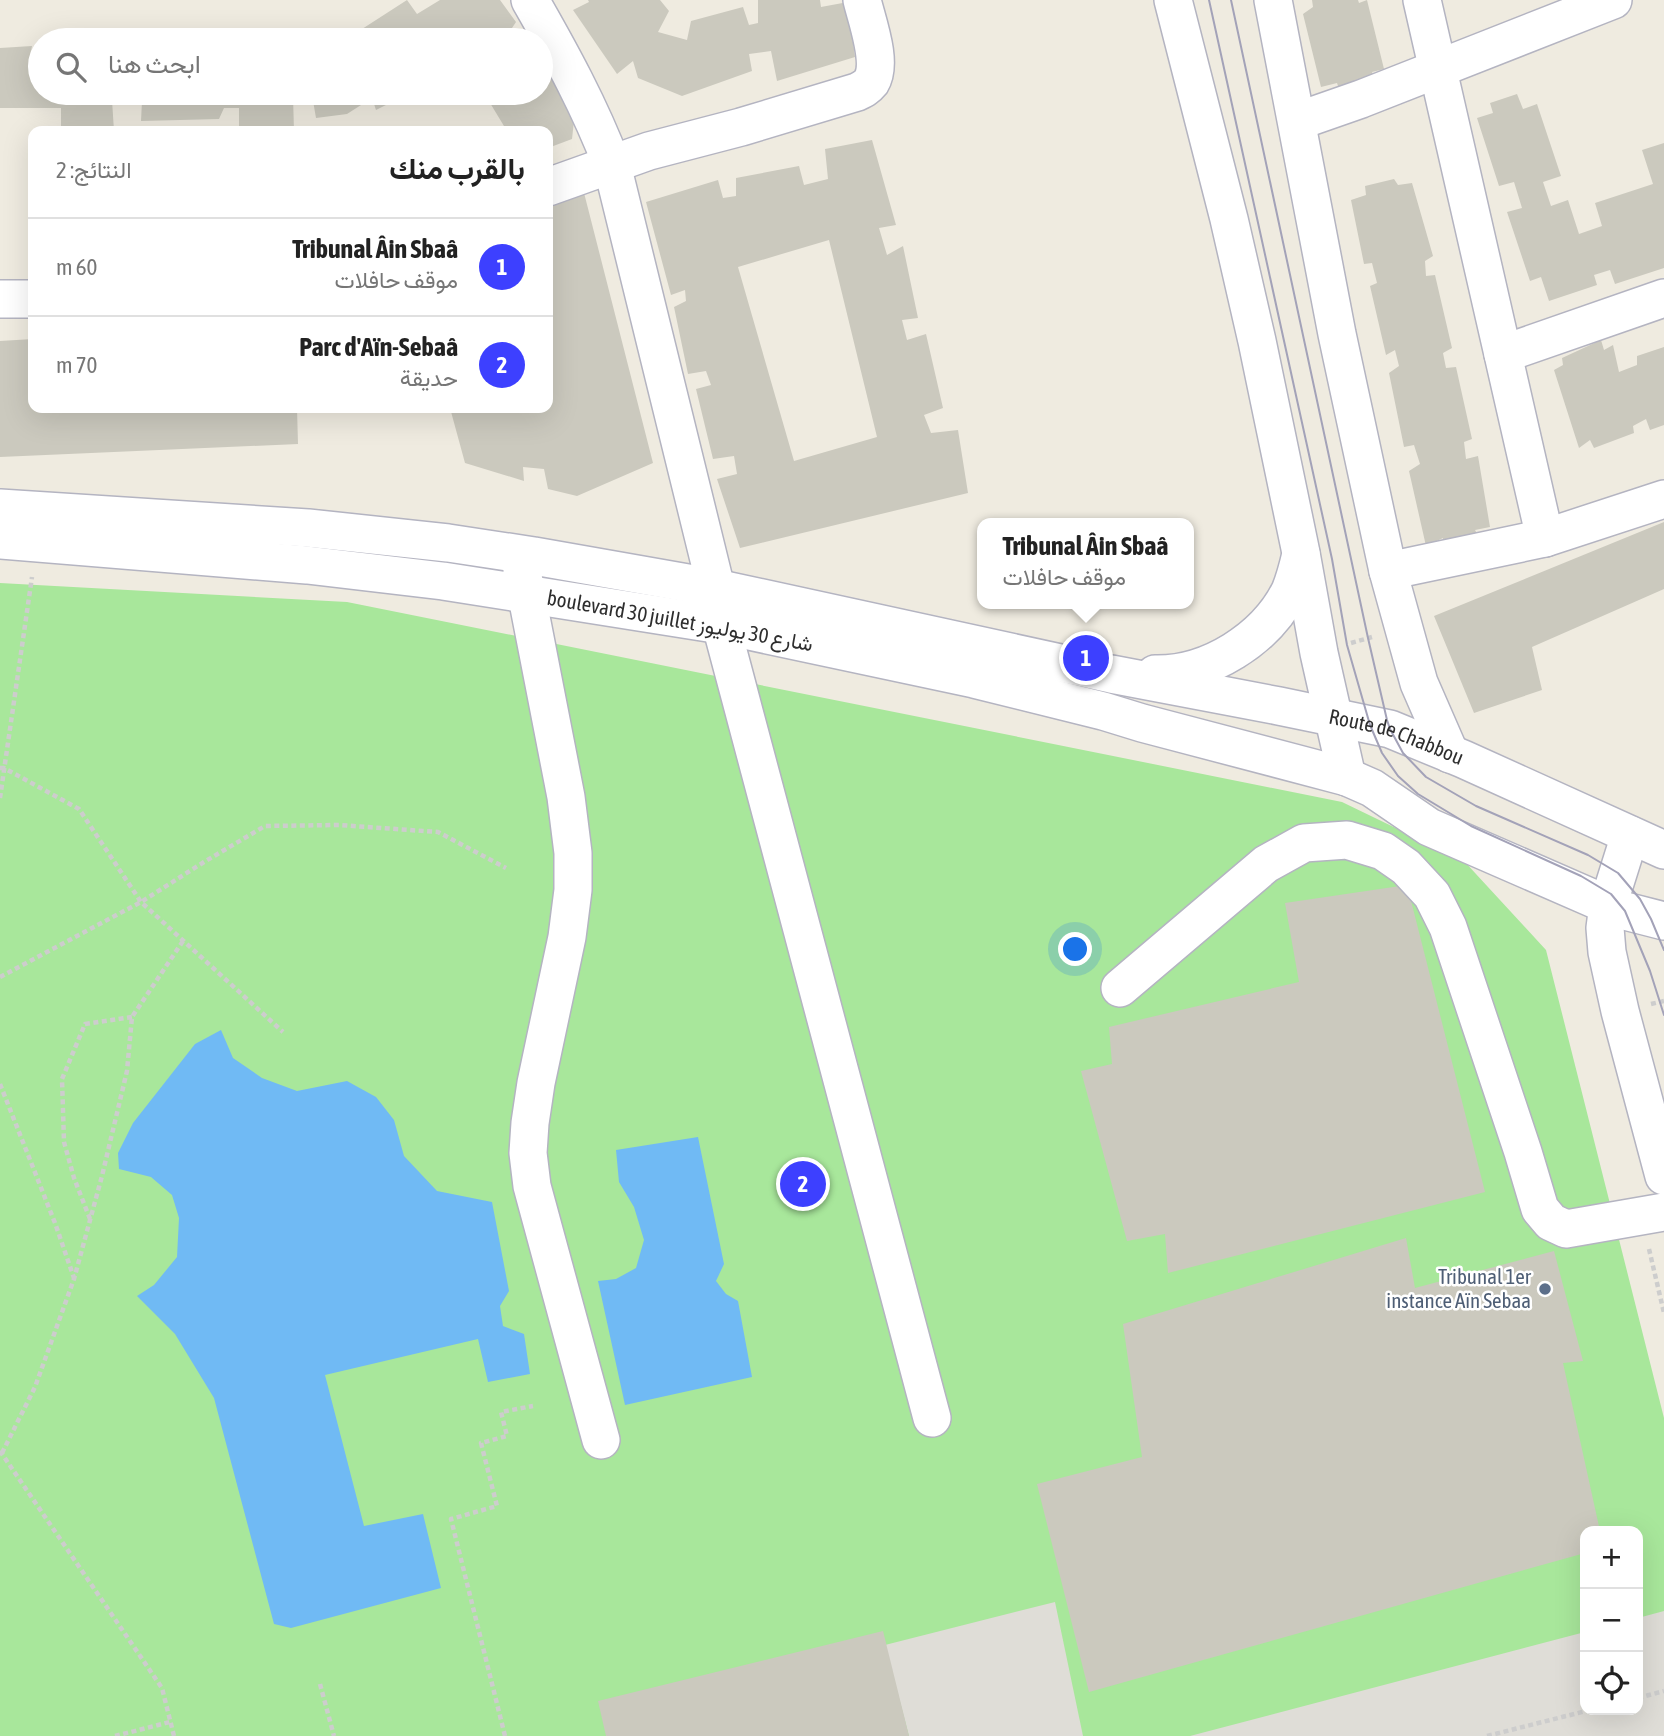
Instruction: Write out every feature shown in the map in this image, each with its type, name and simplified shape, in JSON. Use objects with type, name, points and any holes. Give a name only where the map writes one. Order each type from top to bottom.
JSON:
[{"type":"street","points":[[530,0],[546,28]]},
{"type":"street","points":[[553,185],[649,151],[857,92],[873,79],[875,57],[862,0]]},
{"type":"street","points":[[1173,0],[1229,219],[1279,445],[1319,653],[1348,777],[1429,827],[1608,905],[1664,921]]},
{"type":"street","points":[[1273,0],[1337,334],[1388,571],[1419,683],[1450,754]]},
{"type":"street","points":[[1422,0],[1545,538]]},
{"type":"street","points":[[1297,121],[1361,99],[1613,0]]},
{"type":"street","points":[[553,41],[582,93],[612,165],[716,587],[721,625],[932,1418]]},
{"type":"street","points":[[0,299],[28,299]]},
{"type":"street","points":[[1503,354],[1664,299]]},
{"type":"street","points":[[1388,571],[1545,538],[1664,499]]},
{"type":"street","name":"boulevard 30 juillet شارع 30 يوليوز","points":[[0,508],[308,528],[448,543],[716,587],[1111,674]]},
{"type":"street","name":"boulevard 30 juillet شارع 30 يوليوز","points":[[0,540],[307,565],[443,581],[721,625],[974,678],[1348,777]]},
{"type":"street","points":[[1111,674],[1161,674],[1187,670],[1236,649],[1264,627],[1282,604],[1296,576],[1301,553]]},
{"type":"street","points":[[518,554],[566,797],[573,853],[573,890],[567,937],[536,1083],[528,1153],[532,1186],[601,1440]]},
{"type":"street","name":"Route de Chabbou","points":[[1111,674],[1390,729],[1664,850]]},
{"type":"street","points":[[1630,835],[1608,905],[1605,928],[1607,952],[1664,1177]]},
{"type":"street","points":[[1120,988],[1266,864],[1304,843],[1348,840],[1383,851],[1406,867],[1432,895],[1448,927],[1540,1209],[1551,1222],[1566,1229],[1664,1212]]},
{"type":"path","points":[[0,798],[2,768],[37,542]]},
{"type":"path","points":[[1319,653],[1404,629]]},
{"type":"path","points":[[2,768],[79,810],[141,902],[284,1032]]},
{"type":"path","points":[[0,977],[141,902],[265,826],[339,825],[439,832],[506,868]]},
{"type":"path","points":[[174,1736],[162,1688],[1,1452],[35,1387],[74,1279],[127,1070],[132,1017],[183,941]]},
{"type":"path","points":[[90,1219],[64,1142],[62,1079],[85,1024],[132,1017]]},
{"type":"path","points":[[0,1084],[55,1223],[74,1279]]},
{"type":"path","points":[[505,1736],[451,1519],[497,1506],[481,1443],[507,1436],[501,1412],[533,1406]]},
{"type":"path","points":[[320,1684],[334,1736]]},
{"type":"path","points":[[1643,1697],[1664,1691]]},
{"type":"path","points":[[1488,1736],[1580,1713]]},
{"type":"path","points":[[115,1736],[170,1721]]},
{"type":"green space","points":[[0,583],[347,602],[1342,802],[1464,861],[1546,950],[1664,1418],[1664,1736],[0,1736]]},
{"type":"shaded area","points":[[1055,1602],[1083,1736],[909,1736],[885,1645]]},
{"type":"shaded area","points":[[1664,1611],[1664,1736],[1190,1736],[1580,1633],[1580,1715],[1643,1715],[1643,1617]]},
{"type":"water","points":[[221,1030],[233,1058],[262,1078],[297,1091],[347,1081],[376,1097],[394,1120],[404,1156],[437,1191],[492,1202],[509,1291],[500,1306],[503,1326],[524,1334],[530,1374],[488,1382],[478,1339],[325,1375],[364,1526],[423,1514],[441,1588],[291,1628],[274,1624],[214,1398],[175,1334],[137,1296],[154,1285],[177,1257],[179,1218],[172,1195],[151,1177],[119,1169],[118,1153],[133,1123],[195,1044]]},
{"type":"water","points":[[698,1137],[724,1264],[716,1281],[726,1294],[738,1301],[752,1377],[625,1405],[598,1281],[616,1279],[636,1268],[644,1240],[634,1207],[619,1182],[616,1150]]},
{"type":"building","points":[[407,0],[417,14],[440,0],[500,0],[516,22],[512,28],[364,28]]},
{"type":"building","points":[[588,0],[660,0],[669,11],[658,32],[687,40],[691,21],[743,7],[749,25],[758,23],[758,0],[820,0],[821,7],[848,2],[855,57],[777,81],[771,51],[749,54],[752,71],[682,96],[638,78],[633,61],[617,74],[573,10],[589,2]]},
{"type":"building","points":[[1312,0],[1358,0],[1359,3],[1367,0],[1384,69],[1372,72],[1376,81],[1340,92],[1337,83],[1321,87],[1303,14],[1313,7]]},
{"type":"building","points":[[28,46],[28,105],[112,105],[114,126],[61,126],[61,108],[0,108],[0,48]]},
{"type":"building","points":[[553,76],[575,112],[572,139],[553,146],[553,126],[504,126],[491,105],[553,105]]},
{"type":"building","points":[[1517,94],[1523,109],[1537,104],[1561,176],[1543,182],[1551,206],[1568,200],[1579,234],[1602,226],[1595,203],[1653,184],[1642,150],[1664,143],[1664,268],[1615,284],[1610,270],[1594,275],[1597,285],[1549,301],[1541,277],[1530,281],[1507,212],[1522,208],[1514,182],[1499,186],[1477,118],[1493,113],[1490,103]]},
{"type":"building","points":[[142,105],[293,105],[294,126],[239,126],[239,108],[224,108],[219,119],[141,121]]},
{"type":"building","points":[[314,105],[361,105],[347,114],[316,118]]},
{"type":"building","points":[[872,140],[896,225],[879,228],[887,255],[903,246],[918,318],[902,320],[907,340],[926,334],[943,408],[924,415],[931,433],[958,430],[968,493],[740,548],[717,479],[737,474],[734,456],[713,459],[696,389],[711,385],[706,371],[688,374],[674,307],[686,301],[685,290],[671,295],[646,202],[718,180],[723,198],[736,196],[736,178],[799,166],[804,185],[828,179],[825,149]],"holes":[[[829,240],[877,437],[794,461],[738,267]]]},
{"type":"building","points":[[1394,179],[1398,185],[1412,183],[1433,256],[1425,261],[1426,276],[1435,275],[1452,348],[1443,353],[1446,368],[1456,367],[1472,439],[1464,442],[1466,459],[1478,456],[1490,527],[1475,530],[1480,539],[1443,550],[1443,538],[1426,546],[1409,471],[1420,464],[1414,445],[1404,447],[1389,373],[1399,366],[1395,350],[1386,355],[1370,286],[1377,283],[1372,263],[1364,264],[1351,200],[1366,195],[1365,186]]},
{"type":"building","points":[[581,181],[653,463],[577,496],[548,489],[544,469],[523,467],[524,481],[465,463],[451,413],[553,413],[553,189]]},
{"type":"building","points":[[28,339],[28,413],[297,413],[298,444],[0,457],[0,341]]},
{"type":"building","points":[[1601,340],[1604,350],[1613,345],[1619,372],[1637,365],[1637,356],[1664,347],[1664,425],[1650,430],[1646,419],[1633,426],[1634,433],[1594,448],[1590,440],[1579,448],[1554,370],[1563,365],[1562,358]]},
{"type":"building","points":[[1664,522],[1664,589],[1532,647],[1542,690],[1474,713],[1434,616]]},
{"type":"building","points":[[1407,885],[1485,1192],[1168,1273],[1165,1234],[1127,1241],[1081,1071],[1112,1064],[1109,1027],[1299,982],[1285,903]]},
{"type":"building","points":[[1406,1238],[1415,1288],[1554,1251],[1583,1361],[1563,1363],[1599,1526],[1580,1526],[1580,1554],[1089,1692],[1037,1484],[1142,1457],[1123,1324]]},
{"type":"building","points":[[883,1631],[909,1736],[606,1736],[598,1701]]},
{"type":"tram line","points":[[1209,0],[1332,559],[1347,645],[1370,725],[1382,753],[1398,776],[1418,794],[1471,826],[1581,876],[1611,894],[1625,911],[1650,971],[1664,1015]]},
{"type":"tram line","points":[[1231,0],[1368,638],[1390,729],[1403,753],[1426,777],[1476,806],[1588,855],[1618,873],[1640,899],[1664,950]]},
{"type":"place","name":"Tribunal Âin Sbaâ","points":[[1086,658]]},
{"type":"place","name":"Parc d'Aïn-Sebaâ","points":[[803,1184]]},
{"type":"place","name":"Tribunal 1er instance Aïn Sebaa","points":[[1545,1289]]}]
